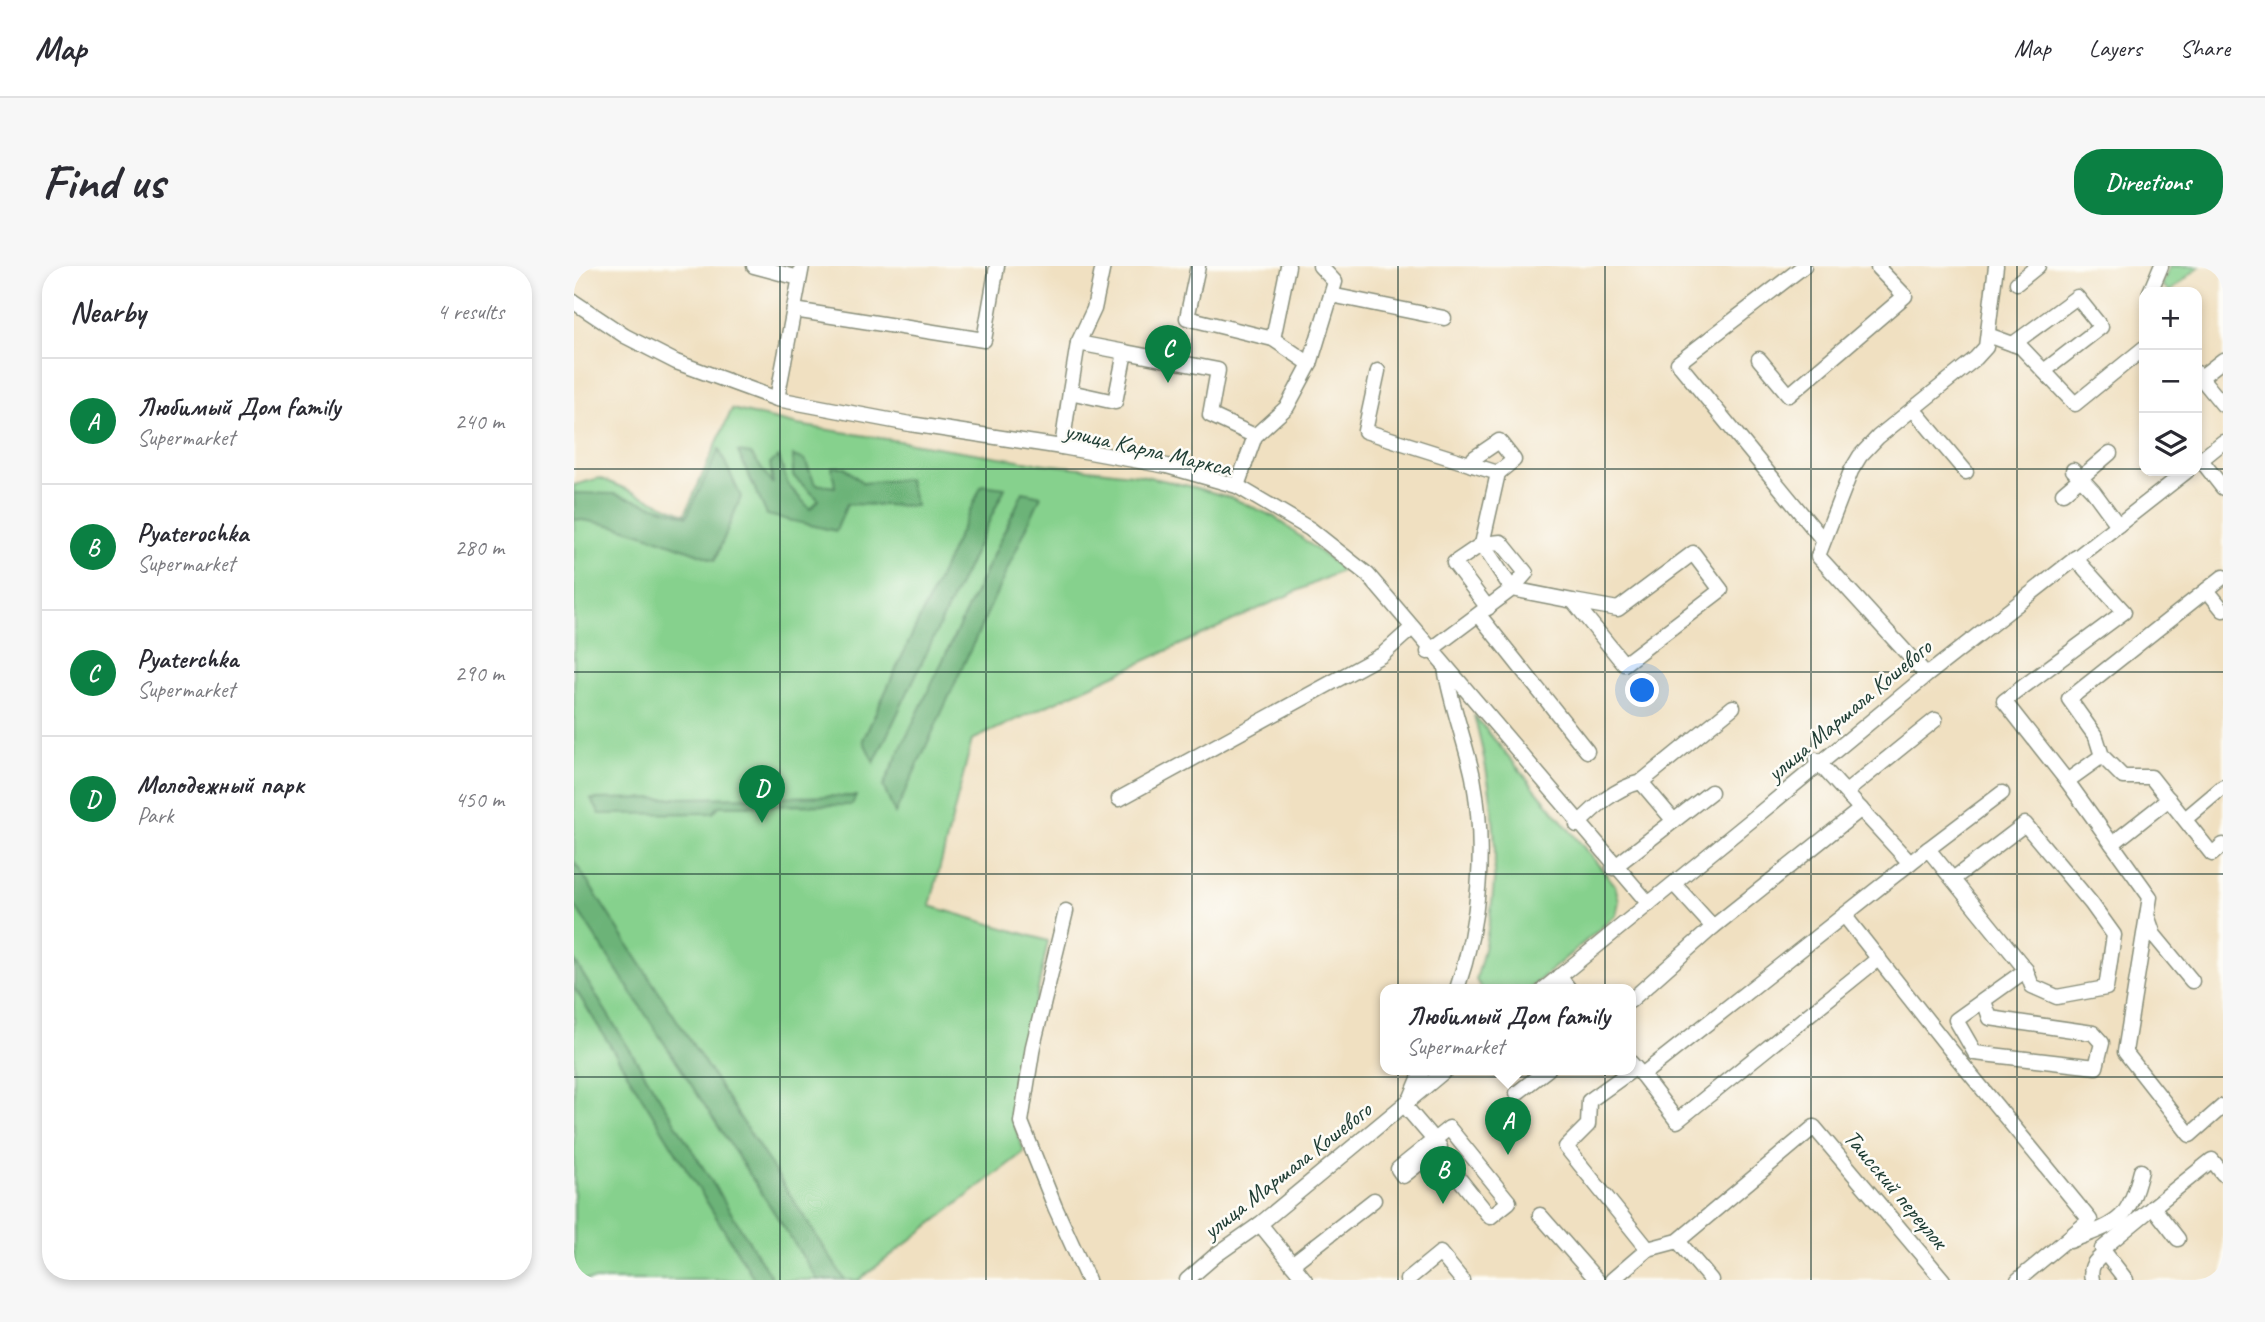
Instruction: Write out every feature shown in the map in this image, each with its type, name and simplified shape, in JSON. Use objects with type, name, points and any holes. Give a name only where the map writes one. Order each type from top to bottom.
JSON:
[{"type":"street","points":[[754,266],[801,272],[777,399]]},
{"type":"street","points":[[794,310],[984,340],[997,266]]},
{"type":"street","points":[[1062,447],[1078,343],[1094,309],[1103,266]]},
{"type":"street","points":[[1198,266],[1187,318],[1273,339],[1310,364]]},
{"type":"street","points":[[1273,339],[1288,266]]},
{"type":"street","points":[[1237,486],[1255,436],[1287,407],[1310,364],[1335,282],[1320,266]]},
{"type":"street","points":[[1804,266],[1678,363],[1823,540]]},
{"type":"street","points":[[1759,359],[1788,395],[1905,296],[1878,268],[1880,266]]},
{"type":"street","points":[[1924,672],[1818,556],[1851,471],[1860,456],[1878,437],[1914,410],[1986,347],[1996,266]]},
{"type":"street","points":[[2017,283],[2038,266]]},
{"type":"street","points":[[2152,287],[2161,266]]},
{"type":"street","points":[[1331,295],[1444,318]]},
{"type":"street","points":[[2013,344],[2077,297],[2101,327],[2044,371]]},
{"type":"street","points":[[574,302],[625,336],[676,362],[777,399],[1167,466],[1237,486],[1310,529],[1368,575],[1410,629],[1382,655],[1119,799]]},
{"type":"street","name":"улица Карла Маркса","points":[[574,309],[612,335],[671,367],[776,405],[909,430],[1088,457],[1168,472],[1233,489],[1308,533],[1366,579],[1646,903]]},
{"type":"street","points":[[1988,335],[2021,347],[2075,404],[2142,350]]},
{"type":"street","points":[[1078,343],[1218,370],[1210,415],[1255,436]]},
{"type":"street","points":[[1070,392],[1115,402],[1125,352]]},
{"type":"street","points":[[2202,373],[2223,360]]},
{"type":"street","points":[[1378,371],[1365,431],[1498,473]]},
{"type":"street","points":[[2202,379],[2223,405]]},
{"type":"street","points":[[1914,410],[1966,472]]},
{"type":"street","points":[[2202,455],[2223,433]]},
{"type":"street","points":[[1472,465],[1474,458],[1499,441],[1514,460],[1498,473],[1482,544],[1513,589],[1618,609],[1693,553],[1721,590],[1623,664],[1573,601]]},
{"type":"street","points":[[2202,456],[2223,442]]},
{"type":"street","points":[[2063,493],[2077,474],[2110,453]]},
{"type":"street","points":[[2202,464],[2223,488]]},
{"type":"street","points":[[2077,474],[2117,523]]},
{"type":"street","points":[[1542,984],[1646,903],[1924,672],[2117,523],[2171,476]]},
{"type":"street","name":"улица Маршала Кошевого","points":[[1550,984],[1646,903],[1674,884],[1818,762],[2117,523],[2181,476]]},
{"type":"street","points":[[1539,594],[1502,542],[1482,544],[1454,563],[1483,612],[1587,751]]},
{"type":"street","points":[[2075,558],[2124,612],[2004,701],[2067,781],[2150,897],[2125,1052],[2190,1135],[2223,1106]]},
{"type":"street","points":[[1429,650],[1513,589],[1526,573]]},
{"type":"street","points":[[2223,577],[2069,699],[2096,737],[2102,756],[2123,777],[2151,777],[2212,854],[2223,845]]},
{"type":"street","points":[[2207,590],[2223,610]]},
{"type":"street","points":[[1445,668],[1473,778],[1480,857],[1476,908],[1460,982]]},
{"type":"street","points":[[1578,824],[1594,807],[1629,785],[1641,782],[1733,707]]},
{"type":"street","points":[[1846,792],[1935,720]]},
{"type":"street","points":[[2067,781],[2102,756]]},
{"type":"street","points":[[1818,762],[1910,863]]},
{"type":"street","points":[[1641,782],[1674,821]]},
{"type":"street","points":[[2185,819],[2223,787]]},
{"type":"street","points":[[1615,867],[1711,792]]},
{"type":"street","points":[[1879,958],[1677,1121],[1636,1068],[1844,915],[2001,793]]},
{"type":"street","points":[[2112,844],[2169,799]]},
{"type":"street","points":[[1636,996],[1713,927],[1861,809]]},
{"type":"street","points":[[1928,849],[2026,970],[2032,986],[2057,997],[2106,988],[2114,935],[2025,824],[1953,879]]},
{"type":"street","points":[[1674,884],[1713,927]]},
{"type":"street","points":[[1066,911],[1033,1046],[1021,1122],[1087,1280]]},
{"type":"street","points":[[2147,913],[2154,935],[2192,981]]},
{"type":"street","points":[[1844,915],[2090,1220],[2018,1280]]},
{"type":"street","points":[[1984,1001],[1990,1018],[2093,1033],[2102,1043],[2096,1067],[1975,1054],[1956,1020],[2026,970]]},
{"type":"street","points":[[1559,976],[1565,984]]},
{"type":"street","points":[[1409,1099],[1420,1075]]},
{"type":"street","points":[[1185,1280],[1409,1099],[1432,1075]]},
{"type":"street","name":"улица Маршала Кошевого","points":[[1185,1280],[1260,1224],[1439,1075]]},
{"type":"street","points":[[1517,1093],[1540,1075]]},
{"type":"street","points":[[1626,1075],[1589,1101],[1588,1125],[1566,1147],[1648,1249]]},
{"type":"street","points":[[1409,1099],[1437,1146],[1490,1217],[1509,1202],[1449,1128],[1437,1146]]},
{"type":"street","name":"Таисский переулок","points":[[1678,1241],[1814,1127],[1943,1280]]},
{"type":"street","points":[[2126,1280],[2102,1249],[2212,1160],[2223,1174]]},
{"type":"street","points":[[2059,1245],[2105,1228],[2124,1215],[2134,1200],[2141,1171]]},
{"type":"street","points":[[1292,1264],[1374,1200]]},
{"type":"street","points":[[2153,1207],[2178,1239]]},
{"type":"street","points":[[1541,1215],[1597,1280]]},
{"type":"street","points":[[1260,1224],[1305,1280]]},
{"type":"street","points":[[1612,1280],[1648,1249],[1678,1241],[1711,1280]]},
{"type":"street","points":[[1407,1280],[1440,1253],[1462,1280]]},
{"type":"street","points":[[2092,1280],[2090,1272],[2094,1261],[2105,1253]]},
{"type":"green space","points":[[2170,266],[2200,266],[2176,287],[2162,285]]},
{"type":"green space","points":[[732,409],[798,425],[1037,463],[1140,475],[1193,487],[1232,498],[1275,517],[1343,570],[972,740],[930,906],[1048,941],[1012,1114],[1024,1152],[859,1280],[574,1280],[574,485],[600,478],[685,514]]},
{"type":"green space","points":[[719,449],[741,497],[715,560],[629,530],[574,519],[574,493],[615,494],[687,516]]},
{"type":"green space","points":[[738,452],[751,454],[773,484],[770,463],[779,457],[788,485],[810,509],[819,500],[793,476],[793,456],[805,460],[815,484],[835,487],[832,467],[844,467],[863,483],[908,479],[916,506],[847,504],[836,531],[767,515]]},
{"type":"green space","points":[[982,485],[1005,488],[874,763],[863,740]]},
{"type":"green space","points":[[1023,492],[1041,496],[895,814],[883,786]]},
{"type":"green space","points":[[1474,715],[1615,885],[1619,901],[1616,915],[1535,984],[1479,984],[1476,980],[1491,911],[1495,847],[1489,783]]},
{"type":"green space","points":[[856,796],[852,805],[719,806],[713,813],[600,814],[591,799]]},
{"type":"green space","points":[[574,861],[845,1280],[818,1280],[574,904]]},
{"type":"green space","points":[[574,960],[773,1280],[755,1280],[574,987]]},
{"type":"place","name":"Pyaterchka","points":[[1168,383]]},
{"type":"place","name":"Молодежный парк","points":[[762,823]]},
{"type":"place","name":"Любимый Дом family","points":[[1508,1155]]},
{"type":"place","name":"Pyaterochka","points":[[1443,1204]]}]
